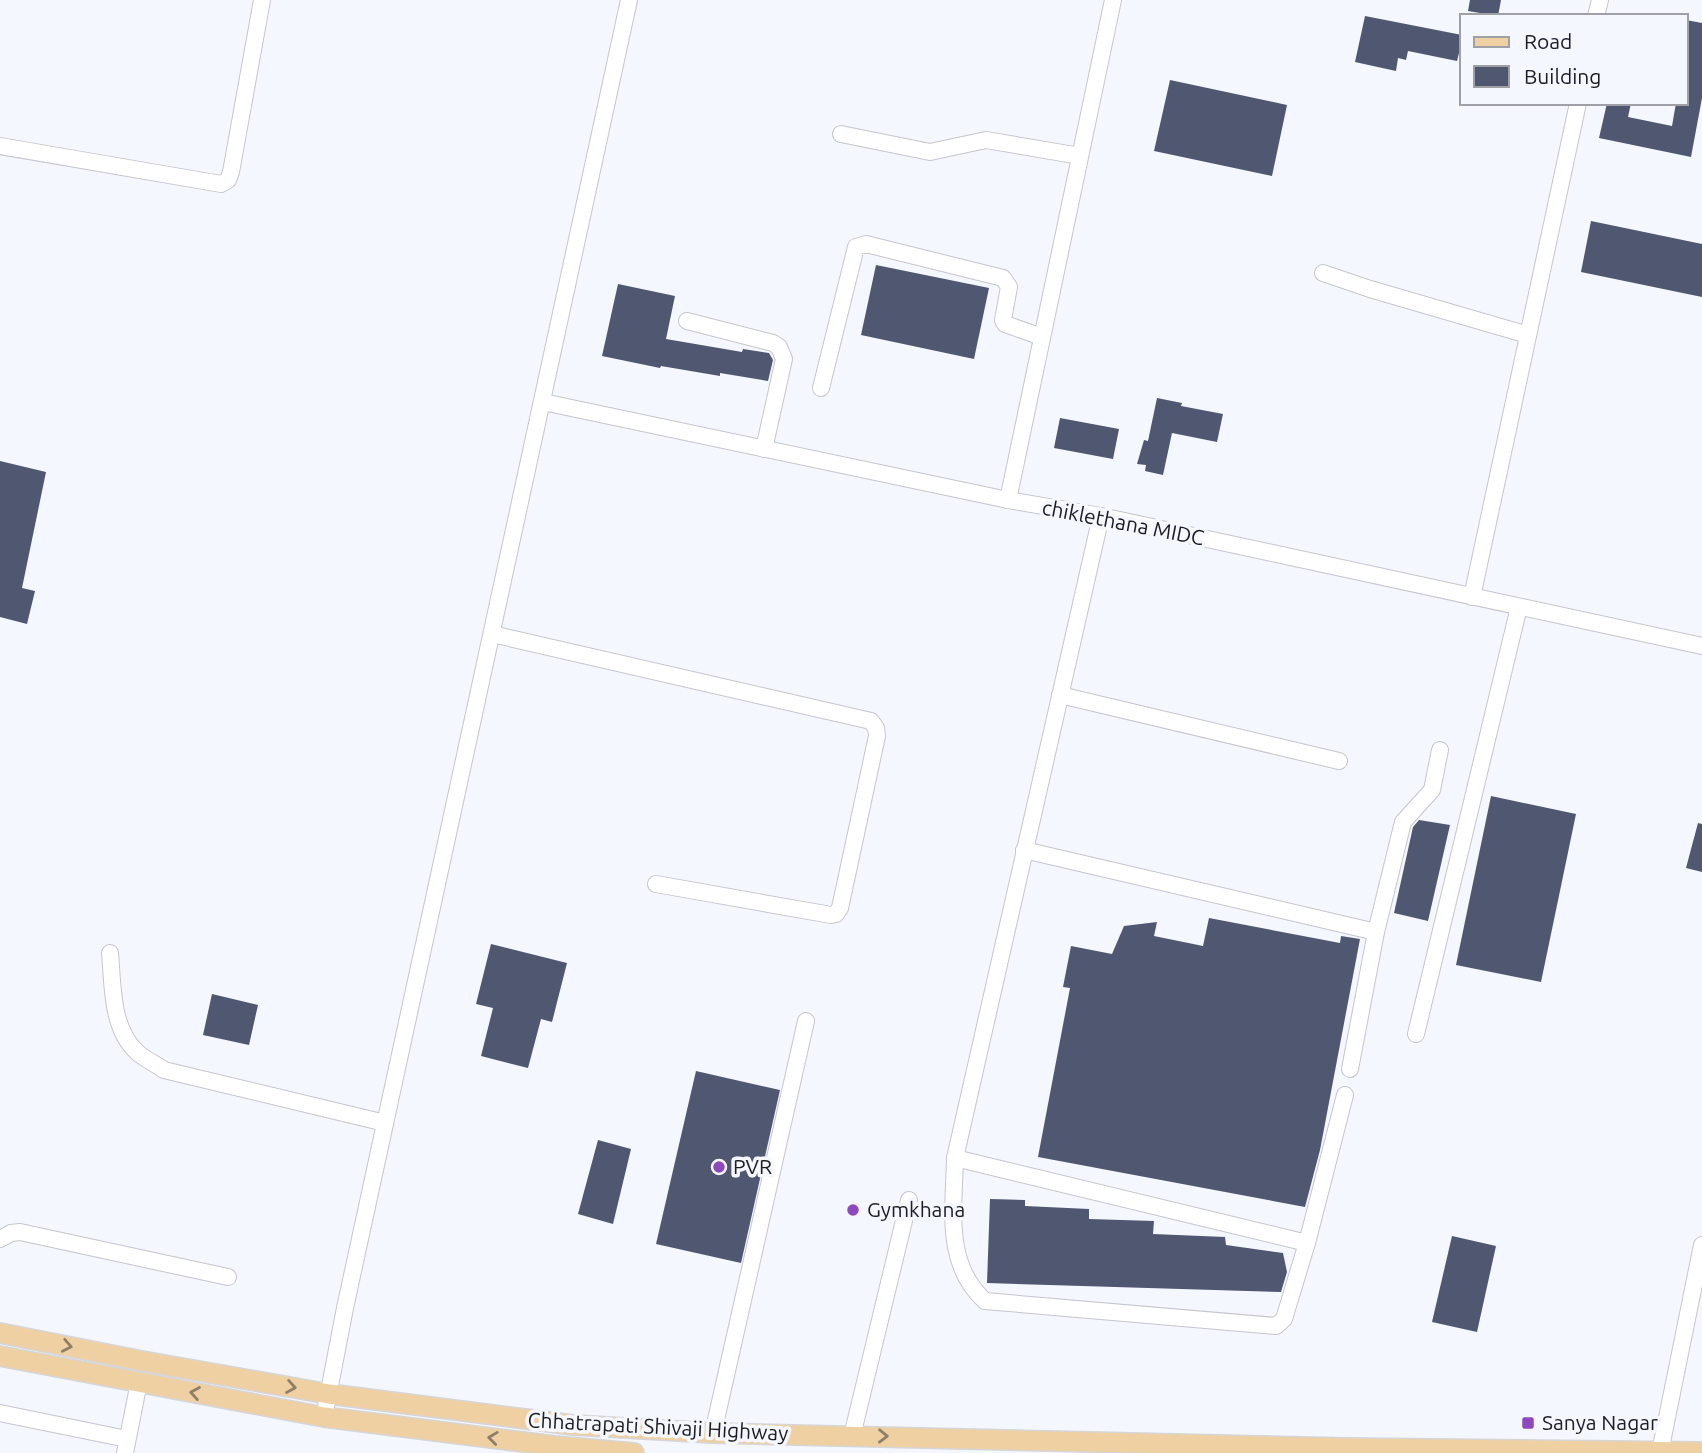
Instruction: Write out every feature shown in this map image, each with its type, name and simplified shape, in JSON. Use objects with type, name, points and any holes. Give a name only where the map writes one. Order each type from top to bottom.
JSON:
[{"type":"main road","name":"Chhatrapati Shivaji Highway","points":[[0,1333],[329,1394],[565,1424],[713,1433],[1454,1451],[1702,1452]]},
{"type":"main road","name":"Chhatrapati Shivaji Highway","points":[[0,1356],[324,1416],[563,1450],[634,1453]]},
{"type":"street","points":[[0,146],[221,184],[228,180],[231,172],[262,0]]},
{"type":"street","points":[[324,1416],[345,1308],[629,0]]},
{"type":"street","points":[[1008,500],[1113,0]]},
{"type":"street","points":[[1472,597],[1578,105]]},
{"type":"street","points":[[841,134],[930,152],[986,140],[1080,156]]},
{"type":"street","points":[[821,388],[856,247],[860,244],[1003,278],[1009,287],[1003,320],[1005,324],[1042,337]]},
{"type":"street","points":[[1323,273],[1528,335]]},
{"type":"street","points":[[687,321],[772,342],[783,351],[784,359],[764,449]]},
{"type":"street","name":"chiklethana MIDC","points":[[543,402],[1008,500],[1101,516],[1702,646]]},
{"type":"street","points":[[1101,516],[955,1158],[954,1245],[970,1288],[985,1301],[1276,1326],[1284,1319],[1345,1095]]},
{"type":"street","points":[[1416,1034],[1519,607]]},
{"type":"street","points":[[492,634],[871,721],[876,728],[877,736],[863,802],[840,908],[836,914],[656,884]]},
{"type":"street","points":[[1060,695],[1339,761]]},
{"type":"street","points":[[1350,1069],[1376,932],[1403,822],[1432,790],[1440,750]]},
{"type":"street","points":[[1024,850],[1376,932]]},
{"type":"street","points":[[110,953],[114,1001],[120,1029],[136,1052],[164,1070],[385,1123]]},
{"type":"street","points":[[713,1433],[806,1021]]},
{"type":"street","points":[[955,1158],[1307,1242]]},
{"type":"street","points":[[852,1436],[909,1200]]},
{"type":"street","points":[[0,1239],[20,1232],[228,1278]]},
{"type":"street","points":[[1660,1452],[1702,1245]]},
{"type":"street","points":[[0,1413],[126,1446],[139,1382]]},
{"type":"street","points":[[563,1450],[565,1424]]},
{"type":"building","points":[[1470,0],[1501,0],[1498,14],[1468,11]]},
{"type":"building","points":[[1365,16],[1460,35],[1460,53],[1457,61],[1408,51],[1406,60],[1398,58],[1396,71],[1355,62]]},
{"type":"building","points":[[1688,20],[1702,23],[1702,98],[1691,157],[1599,138],[1607,105],[1631,105],[1628,117],[1672,126],[1676,105],[1688,105]]},
{"type":"building","points":[[1170,80],[1287,105],[1272,176],[1154,151]]},
{"type":"building","points":[[1591,221],[1702,244],[1702,297],[1581,272]]},
{"type":"building","points":[[876,265],[989,288],[974,359],[861,335]]},
{"type":"building","points":[[618,284],[675,296],[666,339],[742,352],[743,349],[769,353],[773,360],[768,381],[720,373],[720,376],[661,366],[660,368],[602,356]]},
{"type":"building","points":[[1157,398],[1182,403],[1181,406],[1223,414],[1217,442],[1172,433],[1163,475],[1145,471],[1146,465],[1137,464],[1144,440],[1148,441]]},
{"type":"building","points":[[1060,418],[1119,429],[1113,459],[1054,448]]},
{"type":"building","points":[[0,461],[46,472],[22,588],[35,591],[27,624],[0,617]]},
{"type":"building","points":[[1491,796],[1576,814],[1541,982],[1456,965]]},
{"type":"building","points":[[1419,820],[1450,825],[1428,921],[1394,913],[1413,827]]},
{"type":"building","points":[[1698,823],[1702,824],[1702,872],[1686,868]]},
{"type":"building","points":[[1209,918],[1340,943],[1341,936],[1360,939],[1320,1150],[1305,1207],[1038,1157],[1070,988],[1063,987],[1071,946],[1112,954],[1124,926],[1157,922],[1154,936],[1203,946]]},
{"type":"building","points":[[491,944],[567,963],[552,1022],[541,1019],[528,1068],[481,1056],[493,1008],[476,1004]]},
{"type":"building","points":[[212,994],[258,1005],[249,1045],[203,1035]]},
{"type":"building","name":"PVR","points":[[696,1071],[780,1090],[741,1263],[656,1244]]},
{"type":"building","points":[[598,1140],[631,1149],[613,1224],[578,1214]]},
{"type":"building","points":[[990,1199],[1025,1200],[1025,1206],[1089,1209],[1089,1219],[1154,1221],[1153,1234],[1225,1237],[1226,1245],[1283,1253],[1287,1272],[1281,1292],[987,1283]]},
{"type":"building","points":[[1452,1236],[1496,1246],[1477,1332],[1432,1322]]},
{"type":"place","name":"PVR","points":[[719,1167]]},
{"type":"place","name":"Gymkhana","points":[[853,1210]]},
{"type":"place","name":"Sanya Nagar","points":[[1528,1423]]}]
